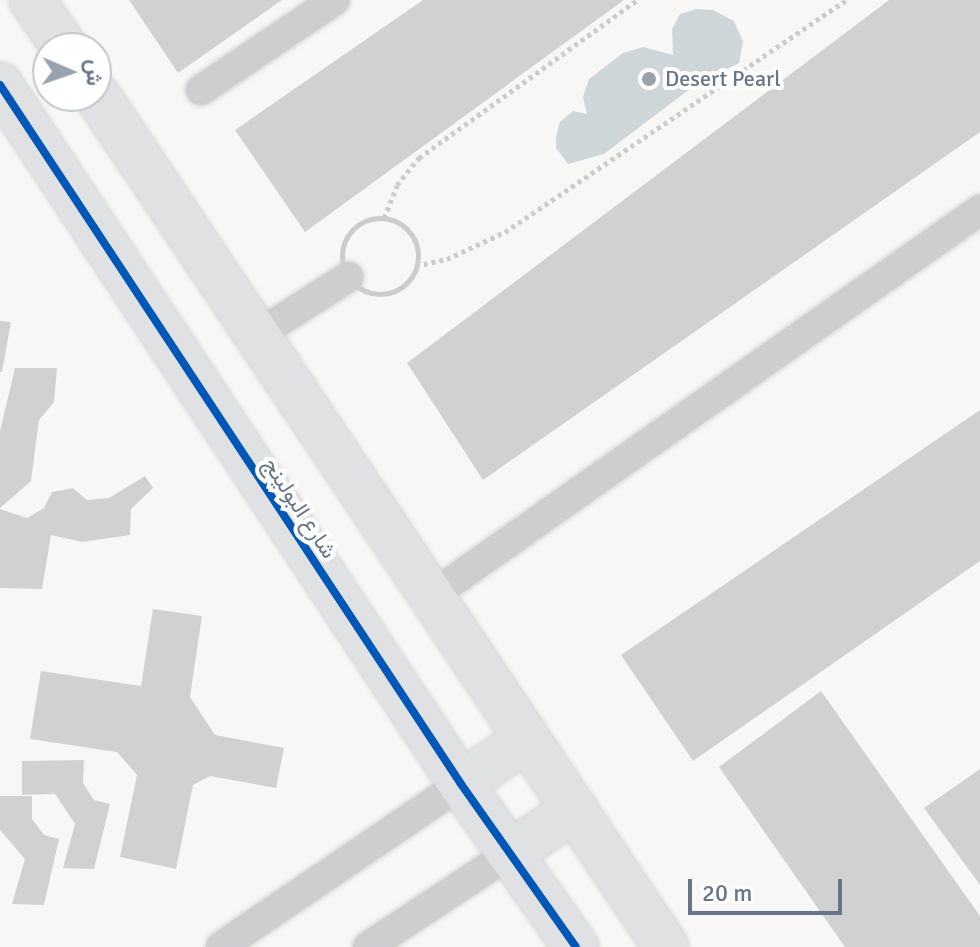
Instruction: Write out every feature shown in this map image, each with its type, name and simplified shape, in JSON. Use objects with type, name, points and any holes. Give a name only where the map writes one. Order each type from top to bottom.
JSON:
[{"type":"street","points":[[32,0],[54,32]]},
{"type":"street","name":"شارع البولينج","points":[[0,85],[461,784],[512,852],[576,947]]},
{"type":"street","points":[[108,112],[666,947]]},
{"type":"street","points":[[461,784],[527,739]]},
{"type":"street","points":[[512,852],[575,809]]},
{"type":"lane","points":[[201,90],[335,0]]},
{"type":"lane","points":[[430,597],[980,210]]},
{"type":"lane","points":[[259,334],[348,277]]},
{"type":"lane","points":[[221,947],[461,784]]},
{"type":"lane","points":[[368,947],[512,852]]},
{"type":"path","points":[[384,218],[397,185],[419,158],[637,0]]},
{"type":"path","points":[[416,266],[447,259],[505,232],[846,0]]},
{"type":"shaded area","points":[[697,9],[713,10],[734,21],[743,42],[739,63],[695,85],[604,154],[568,164],[556,148],[556,137],[560,122],[573,111],[587,114],[583,97],[589,79],[623,53],[643,47],[673,55],[672,29],[680,14]]},
{"type":"building","points":[[129,0],[282,0],[178,73]]},
{"type":"building","points":[[423,0],[624,0],[305,232],[235,130]]},
{"type":"building","name":"Desert Pearl","points":[[889,0],[980,0],[980,132],[483,480],[407,363]]},
{"type":"building","points":[[0,321],[11,322],[2,372],[0,372]]},
{"type":"building","points":[[15,368],[57,368],[54,402],[39,420],[31,481],[0,508],[0,431]]},
{"type":"building","points":[[980,410],[980,561],[693,761],[621,655]]},
{"type":"building","points":[[145,476],[153,488],[131,509],[130,535],[82,542],[51,535],[42,589],[0,588],[0,509],[27,518],[44,508],[52,492],[73,488],[87,500],[109,498]]},
{"type":"building","points":[[153,609],[202,616],[190,697],[215,735],[284,748],[276,788],[210,776],[193,785],[176,869],[120,857],[137,775],[117,752],[30,739],[41,671],[141,686]]},
{"type":"building","points":[[821,691],[980,916],[980,947],[845,947],[719,767]]},
{"type":"building","points":[[84,760],[83,783],[94,800],[110,804],[94,869],[63,868],[75,824],[55,794],[22,795],[22,761]]},
{"type":"building","points":[[980,769],[980,885],[924,808]]},
{"type":"building","points":[[0,796],[32,796],[32,819],[44,835],[59,839],[44,905],[12,904],[25,859],[0,830]]},
{"type":"cycle path","points":[[0,85],[461,784],[576,947]]},
{"type":"place","name":"Desert Pearl","points":[[649,79]]}]
